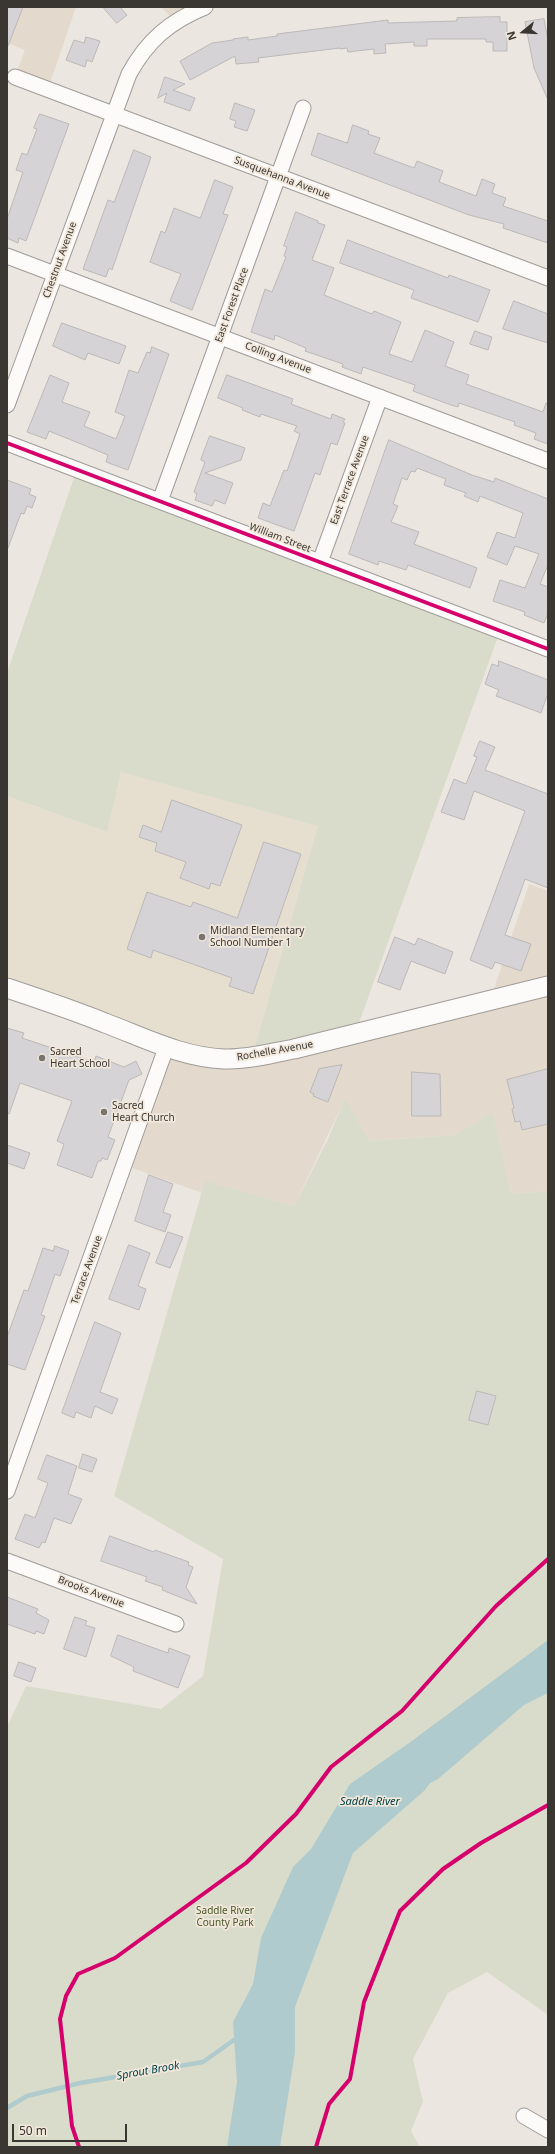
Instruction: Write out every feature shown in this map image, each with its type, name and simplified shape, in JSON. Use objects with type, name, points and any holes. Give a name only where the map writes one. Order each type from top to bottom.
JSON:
[{"type":"street","name":"Chestnut Avenue","points":[[7,405],[129,74],[137,58],[151,41],[171,24],[205,7]]},
{"type":"street","name":"Susquehanna Avenue","points":[[15,77],[548,278]]},
{"type":"street","name":"East Forest Place","points":[[160,501],[304,108]]},
{"type":"street","name":"Colling Avenue","points":[[7,256],[548,461]]},
{"type":"street","name":"East Terrace Avenue","points":[[320,562],[380,397]]},
{"type":"street","name":"William Street","points":[[7,443],[548,649]]},
{"type":"street","name":"Rochelle Avenue","points":[[7,988],[106,1023],[166,1048],[198,1056],[219,1058],[252,1057],[294,1049],[548,986]]},
{"type":"street","name":"Terrace Avenue","points":[[7,1491],[166,1048]]},
{"type":"street","name":"Brooks Avenue","points":[[7,1561],[176,1624]]},
{"type":"street","points":[[524,2116],[548,2130]]},
{"type":"shaded area","points":[[7,7],[76,7],[48,89],[15,77],[25,50],[7,43]]},
{"type":"shaded area","points":[[161,7],[205,7],[175,21]]},
{"type":"shaded area","points":[[121,771],[319,826],[252,1057],[225,1059],[7,988],[7,796],[107,832]]},
{"type":"shaded area","points":[[529,884],[548,891],[548,1191],[511,1194],[493,1113],[455,1135],[368,1141],[345,1099],[294,1206],[206,1182],[202,1193],[124,1165],[166,1048],[219,1058],[490,1001]]},
{"type":"green space","points":[[77,469],[500,631],[355,1034],[252,1057],[318,826],[121,772],[107,832],[7,796],[7,673]]},
{"type":"green space","name":"Saddle River County Park","points":[[345,1098],[369,1141],[455,1135],[493,1112],[511,1194],[548,1191],[548,2015],[487,1972],[448,1993],[413,2059],[423,2102],[411,2131],[420,2147],[7,2147],[7,1727],[26,1686],[161,1709],[203,1676],[223,1559],[114,1496],[205,1181],[294,1206],[328,1139]]},
{"type":"water","name":"Saddle River","points":[[548,1640],[548,1693],[524,1705],[438,1779],[430,1783],[424,1791],[353,1853],[295,2007],[295,2052],[280,2147],[227,2147],[237,2082],[233,2022],[253,1984],[261,1938],[293,1867],[311,1849],[350,1784],[409,1743]]},
{"type":"building","points":[[7,7],[23,7],[8,46],[7,46]]},
{"type":"building","points":[[103,7],[120,7],[127,15],[117,23]]},
{"type":"building","points":[[500,17],[500,22],[507,22],[507,51],[493,51],[493,42],[486,42],[486,39],[427,39],[427,46],[414,46],[414,42],[385,44],[386,53],[374,54],[374,49],[348,52],[347,48],[340,48],[258,58],[259,62],[236,64],[235,56],[190,80],[180,61],[212,43],[233,39],[248,37],[248,40],[277,36],[277,34],[388,20],[388,23],[457,21],[457,18]]},
{"type":"building","points":[[544,19],[548,40],[548,100],[534,68],[525,22]]},
{"type":"building","points":[[86,37],[100,41],[92,62],[87,60],[85,67],[66,60],[74,40],[84,43]]},
{"type":"building","points":[[165,77],[185,84],[173,90],[195,98],[190,111],[164,102],[167,93],[158,98]]},
{"type":"building","points":[[235,103],[255,110],[247,131],[234,127],[236,121],[230,119]]},
{"type":"building","points":[[40,114],[69,124],[26,241],[19,238],[18,243],[7,238],[7,219],[23,172],[16,170],[22,153],[27,155],[37,129],[34,128]]},
{"type":"building","points":[[353,125],[369,131],[368,134],[380,138],[374,153],[414,168],[417,161],[443,171],[439,182],[476,196],[482,179],[495,184],[492,193],[506,198],[503,206],[548,221],[548,243],[503,228],[504,224],[469,215],[311,155],[318,133],[347,143]]},
{"type":"building","points":[[134,150],[151,157],[112,270],[109,268],[106,277],[83,269],[108,200],[114,202]]},
{"type":"building","points":[[215,180],[233,187],[223,214],[228,215],[192,310],[170,301],[181,274],[150,262],[161,231],[165,233],[174,208],[200,218]]},
{"type":"building","points":[[296,212],[325,225],[312,260],[334,268],[324,295],[372,314],[374,311],[401,322],[389,354],[412,362],[425,330],[454,342],[445,366],[469,375],[466,384],[543,412],[546,403],[548,404],[548,444],[534,439],[536,433],[514,425],[515,422],[459,403],[458,407],[451,405],[413,391],[415,385],[363,367],[361,374],[342,367],[343,364],[305,351],[306,348],[275,335],[274,340],[251,332],[265,289],[272,292],[286,257],[284,256],[287,247],[284,246]]},
{"type":"building","points":[[348,240],[448,278],[449,275],[490,290],[478,322],[411,298],[414,290],[340,263]]},
{"type":"building","points":[[514,301],[548,314],[548,343],[503,329]]},
{"type":"building","points":[[62,323],[126,346],[119,364],[88,353],[85,360],[53,346]]},
{"type":"building","points":[[475,331],[492,337],[488,350],[470,344]]},
{"type":"building","points":[[152,347],[169,354],[128,470],[106,462],[108,455],[49,431],[46,439],[27,432],[50,375],[69,383],[62,402],[90,412],[84,426],[116,439],[125,416],[115,412],[129,370],[138,373],[147,352],[150,353]]},
{"type":"building","points":[[227,375],[293,399],[291,404],[331,419],[332,414],[345,419],[337,445],[331,443],[320,475],[315,473],[294,531],[258,518],[263,503],[270,506],[284,470],[287,471],[300,434],[294,431],[297,426],[261,414],[260,417],[218,398]]},
{"type":"building","points":[[210,436],[245,448],[241,460],[205,473],[233,483],[225,504],[215,500],[212,506],[195,500],[197,494],[194,492],[205,462],[201,460]]},
{"type":"building","points":[[389,440],[472,475],[494,482],[495,478],[548,499],[548,565],[540,584],[548,587],[548,613],[544,623],[524,615],[525,612],[493,601],[500,580],[525,588],[539,554],[515,546],[507,565],[487,557],[497,532],[515,538],[523,513],[480,496],[478,502],[464,496],[466,493],[444,485],[446,479],[417,468],[415,472],[411,471],[407,480],[402,478],[393,504],[398,506],[391,522],[419,532],[414,544],[477,568],[470,588],[408,565],[406,570],[379,561],[378,565],[349,554]]},
{"type":"building","points":[[7,480],[31,489],[29,494],[36,497],[32,508],[27,506],[24,514],[21,513],[8,548]]},
{"type":"building","points":[[499,661],[548,680],[548,693],[541,713],[496,696],[499,690],[485,684],[492,664],[498,666]]},
{"type":"building","points":[[480,741],[495,747],[485,770],[548,794],[548,888],[525,879],[505,935],[531,944],[521,971],[495,962],[492,969],[470,960],[525,811],[474,791],[464,820],[441,812],[454,779],[466,784],[477,757],[474,756]]},
{"type":"building","points":[[172,800],[242,825],[220,886],[211,883],[209,889],[180,878],[186,862],[155,851],[157,843],[139,837],[143,825],[161,832]]},
{"type":"building","points":[[264,842],[301,854],[253,994],[229,986],[232,978],[153,950],[151,958],[127,949],[147,892],[191,907],[193,902],[237,918]]},
{"type":"building","points":[[395,937],[415,945],[418,938],[453,952],[445,974],[411,961],[400,990],[378,982]]},
{"type":"building","points":[[7,1028],[24,1033],[22,1038],[94,1062],[96,1056],[124,1067],[136,1061],[142,1074],[129,1080],[108,1137],[115,1140],[107,1160],[102,1158],[101,1161],[98,1161],[92,1178],[57,1165],[64,1144],[57,1141],[72,1101],[20,1083],[9,1114],[7,1114]]},
{"type":"building","points":[[342,1065],[328,1102],[313,1096],[314,1094],[310,1092],[319,1069]]},
{"type":"building","points":[[548,1069],[548,1124],[522,1130],[520,1121],[515,1122],[512,1109],[514,1108],[507,1080]]},
{"type":"building","points":[[412,1072],[440,1074],[441,1116],[412,1116]]},
{"type":"building","points":[[7,1145],[30,1153],[24,1169],[7,1163]]},
{"type":"building","points":[[149,1175],[173,1184],[163,1212],[171,1215],[165,1232],[135,1221]]},
{"type":"building","points":[[168,1232],[183,1237],[170,1268],[156,1263]]},
{"type":"building","points":[[129,1245],[150,1253],[138,1286],[146,1289],[139,1310],[109,1299]]},
{"type":"building","points":[[55,1246],[69,1251],[60,1276],[55,1274],[41,1315],[45,1316],[25,1370],[7,1364],[7,1337],[24,1290],[28,1291],[43,1248],[53,1251]]},
{"type":"building","points":[[95,1322],[121,1333],[100,1392],[118,1399],[112,1414],[95,1406],[91,1418],[76,1412],[74,1418],[62,1413]]},
{"type":"building","points":[[477,1391],[496,1396],[488,1425],[469,1420]]},
{"type":"building","points":[[83,1454],[97,1459],[92,1472],[79,1468]]},
{"type":"building","points":[[47,1455],[77,1466],[68,1494],[82,1499],[71,1524],[54,1518],[45,1543],[42,1542],[39,1548],[15,1539],[25,1514],[35,1518],[48,1483],[38,1479]]},
{"type":"building","points":[[110,1536],[154,1552],[155,1550],[189,1562],[188,1565],[193,1567],[186,1587],[197,1604],[162,1590],[163,1587],[145,1581],[147,1577],[101,1561]]},
{"type":"building","points":[[7,1597],[38,1609],[36,1613],[49,1620],[44,1634],[36,1631],[35,1634],[7,1624]]},
{"type":"building","points":[[75,1617],[87,1621],[85,1625],[95,1628],[86,1657],[64,1649]]},
{"type":"building","points":[[118,1635],[168,1653],[169,1648],[190,1656],[178,1688],[133,1671],[134,1667],[111,1656]]},
{"type":"building","points":[[19,1662],[36,1668],[31,1682],[14,1676]]},
{"type":"waterway","name":"Sprout Brook","points":[[7,2108],[27,2096],[80,2083],[203,2062],[238,2037]]},
{"type":"cycle path","points":[[7,443],[548,649]]},
{"type":"cycle path","points":[[79,2147],[72,2126],[60,2019],[66,1996],[78,1974],[115,1958],[246,1863],[296,1814],[331,1767],[402,1711],[496,1606],[548,1559]]},
{"type":"cycle path","points":[[316,2147],[329,2104],[350,2079],[364,2002],[400,1911],[443,1869],[481,1843],[548,1805]]},
{"type":"place","name":"Midland Elementary School Number 1","points":[[202,937]]},
{"type":"place","name":"Sacred Heart School","points":[[42,1058]]},
{"type":"place","name":"Sacred Heart Church","points":[[104,1112]]}]
